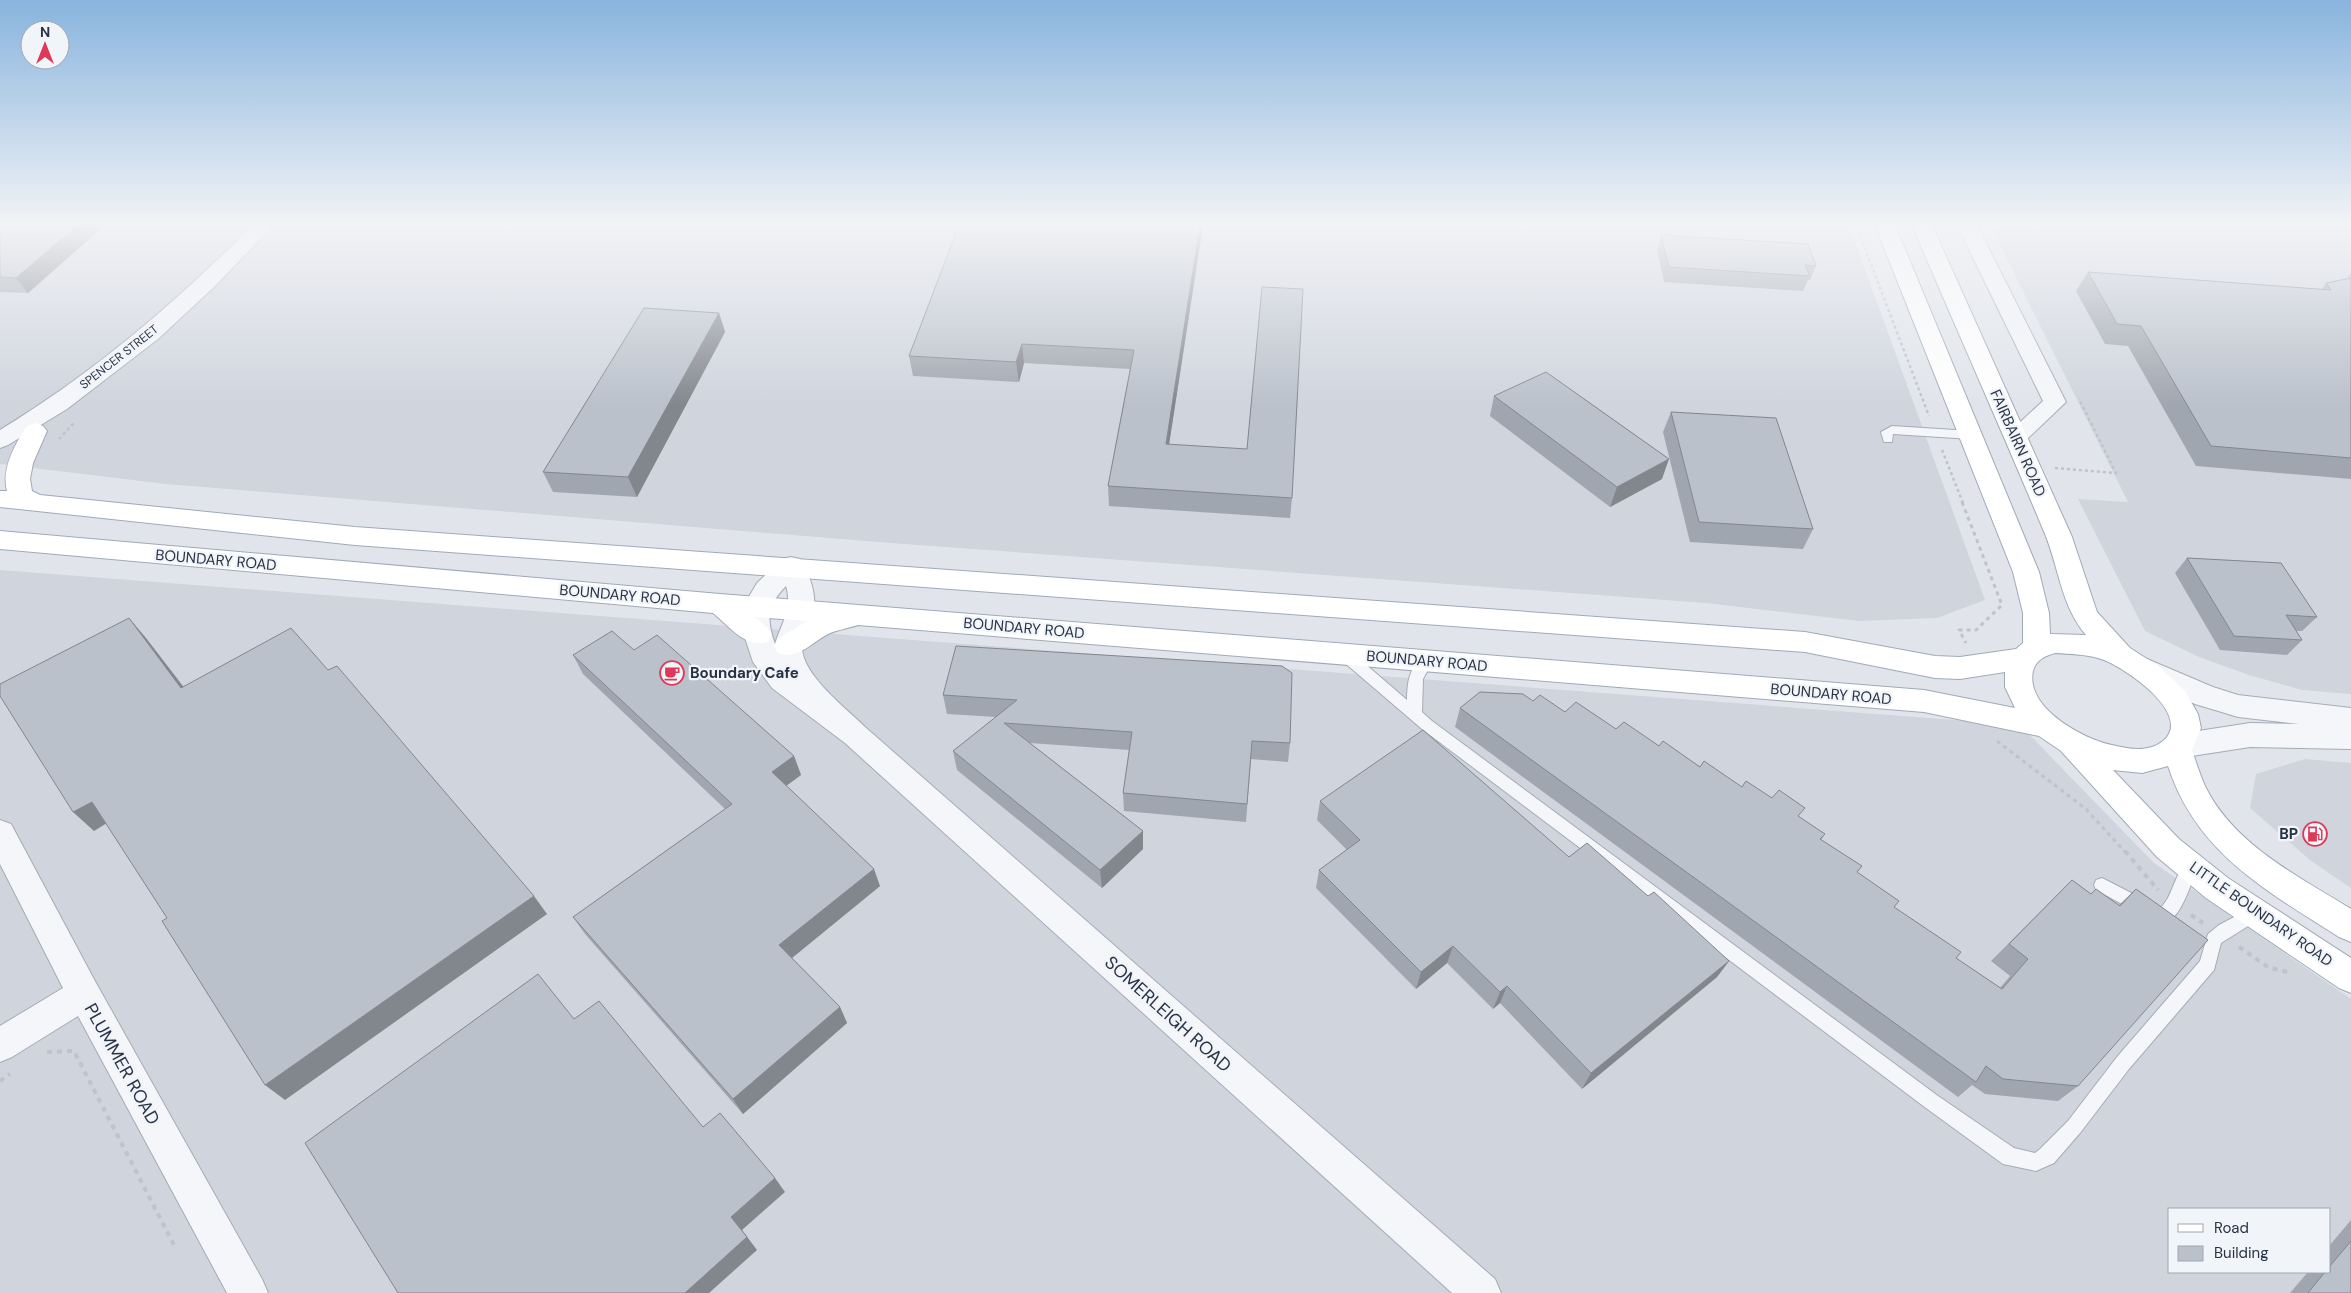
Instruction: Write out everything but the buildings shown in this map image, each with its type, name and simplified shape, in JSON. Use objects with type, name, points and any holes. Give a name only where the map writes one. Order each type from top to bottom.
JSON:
[{"type":"main road","points":[[0,499],[355,536],[791,566],[1805,642],[1935,668],[1960,668],[2030,653],[2055,643],[2070,643],[2095,647],[2121,656],[2147,670],[2168,689],[2181,710],[2186,724],[2186,735],[2178,747],[2158,759],[2130,761],[2099,755],[2057,734],[2029,708],[2019,690],[2017,673],[2030,653],[2036,613],[2026,572],[1910,285]]},
{"type":"main road","name":"FAIRBAIRN ROAD","points":[[1949,285],[2059,537],[2078,601],[2086,617],[2121,656]]},
{"type":"main road","points":[[35,431],[22,456],[17,472],[21,496],[36,503]]},
{"type":"main road","name":"BOUNDARY ROAD","points":[[0,540],[720,604],[1924,701],[2057,734]]},
{"type":"main road","points":[[720,604],[758,635]]},
{"type":"main road","points":[[788,646],[820,626],[857,615]]},
{"type":"main road","name":"LITTLE BOUNDARY ROAD","points":[[2057,734],[2168,848],[2217,888],[2351,977]]},
{"type":"main road","points":[[2178,747],[2194,796],[2208,818],[2226,837],[2256,864],[2351,927]]},
{"type":"street","name":"SPENCER STREET","points":[[0,440],[59,404],[150,334],[204,285]]},
{"type":"street","points":[[1997,285],[2055,402],[2016,437]]},
{"type":"street","name":"SPENCER STREET","points":[[0,460],[35,431],[59,404]]},
{"type":"street","points":[[756,607],[766,590],[791,566],[802,593],[803,610],[788,646]]},
{"type":"street","name":"SOMERLEIGH ROAD","points":[[756,607],[758,635],[767,662],[782,680],[855,735]]},
{"type":"street","name":"SOMERLEIGH ROAD","points":[[788,646],[794,668],[803,682],[855,735],[1482,1293]]},
{"type":"street","points":[[2147,670],[2205,696],[2238,706],[2351,719]]},
{"type":"street","points":[[2178,747],[2250,735],[2351,737]]},
{"type":"street","name":"PLUMMER ROAD","points":[[0,833],[84,994],[248,1293]]},
{"type":"street","points":[[8,1058],[84,994]]},
{"type":"lane","points":[[1888,439],[1887,432],[1892,430],[1971,435]]},
{"type":"lane","points":[[1344,654],[1415,715],[1932,1102],[2010,1157],[2024,1161],[2036,1162],[2042,1159],[2060,1142],[2123,1063],[2208,965],[2214,940],[2225,930],[2255,913]]},
{"type":"lane","points":[[1415,715],[1415,676],[1418,668],[1426,661]]},
{"type":"lane","points":[[2161,919],[2174,903],[2190,866]]},
{"type":"lane","points":[[2102,885],[2138,903],[2178,930]]},
{"type":"lane","points":[[2194,942],[2211,953]]},
{"type":"path","points":[[38,1057],[46,1052],[74,1051],[175,1247]]},
{"type":"path","points":[[0,1081],[8,1058]]},
{"type":"shaded area","points":[[0,285],[1871,285],[1985,600],[1937,618],[1859,621],[1706,603],[891,543],[166,484],[0,464]]},
{"type":"shaded area","points":[[2020,285],[2351,285],[2351,694],[2302,690],[2249,675],[2199,657],[2145,631],[2078,499],[2128,502]]},
{"type":"shaded area","points":[[0,570],[2020,725],[2154,863],[2351,999],[2351,1293],[0,1293]]},
{"type":"shaded area","name":"BP","points":[[2305,759],[2351,763],[2351,888],[2310,860],[2250,808],[2256,774]]},
{"type":"place","name":"Boundary Cafe","points":[[672,673]]},
{"type":"place","name":"BP","points":[[2315,834]]}]
